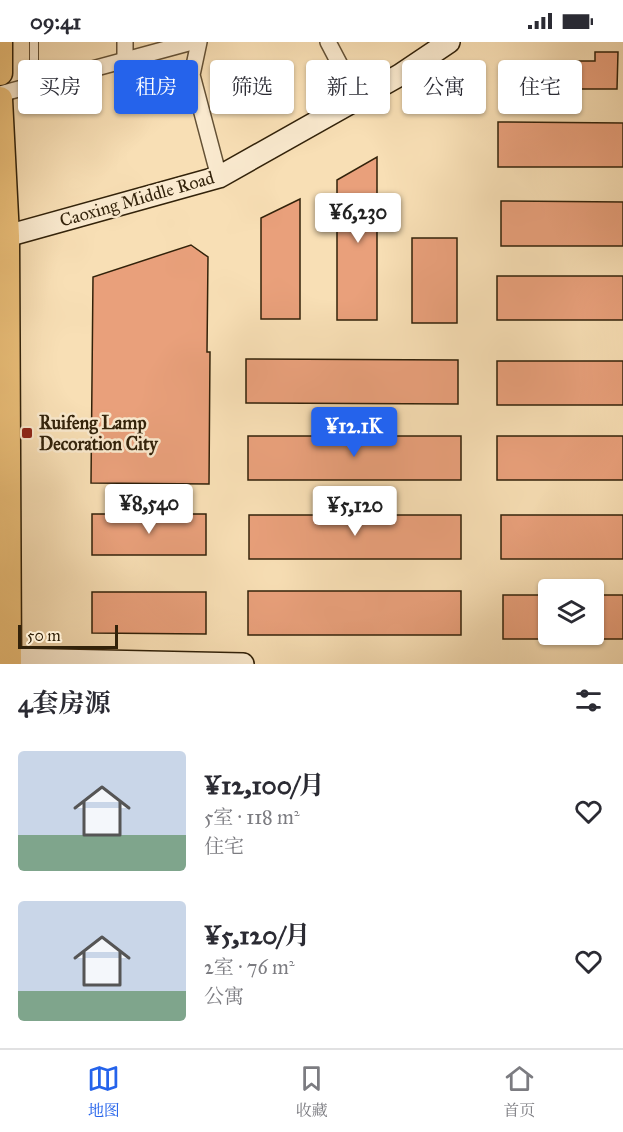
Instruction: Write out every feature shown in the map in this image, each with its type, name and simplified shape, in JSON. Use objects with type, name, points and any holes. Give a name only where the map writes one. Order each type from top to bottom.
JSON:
[{"type":"main road","points":[[0,42],[0,73]]},
{"type":"main road","points":[[0,97],[9,662]]},
{"type":"street","points":[[125,42],[125,60]]},
{"type":"street","points":[[129,60],[192,42]]},
{"type":"street","points":[[199,42],[192,75],[219,177]]},
{"type":"street","points":[[328,42],[337,60]]},
{"type":"street","name":"Caoxing Middle Road","points":[[390,81],[449,42]]},
{"type":"street","points":[[0,97],[18,91]]},
{"type":"street","name":"Caoxing Middle Road","points":[[4,237],[219,177],[330,114]]},
{"type":"street","points":[[9,662],[243,664]]},
{"type":"lane","points":[[34,42],[34,60]]},
{"type":"building","points":[[595,52],[618,52],[617,89],[582,89],[582,61],[595,61]]},
{"type":"building","points":[[498,122],[623,123],[623,167],[498,167]]},
{"type":"building","points":[[377,157],[377,320],[337,320],[337,180]]},
{"type":"building","points":[[300,199],[300,319],[261,319],[261,218]]},
{"type":"building","points":[[501,201],[623,202],[623,246],[501,246]]},
{"type":"building","points":[[412,238],[457,238],[457,323],[412,323]]},
{"type":"building","points":[[191,245],[208,257],[209,484],[91,483],[93,277]]},
{"type":"building","points":[[497,276],[623,276],[623,320],[497,320]]},
{"type":"building","points":[[246,359],[458,360],[458,404],[246,403]]},
{"type":"building","points":[[497,361],[623,361],[623,405],[497,405]]},
{"type":"building","points":[[248,436],[461,436],[461,480],[248,480]]},
{"type":"building","points":[[497,436],[623,436],[623,480],[497,480]]},
{"type":"building","points":[[92,514],[206,514],[206,555],[92,555]]},
{"type":"building","points":[[249,515],[461,515],[461,559],[249,559]]},
{"type":"building","points":[[501,515],[623,515],[623,559],[501,559]]},
{"type":"building","points":[[248,591],[461,591],[461,635],[248,635]]},
{"type":"building","points":[[92,592],[206,592],[206,634],[92,633]]},
{"type":"building","points":[[503,595],[538,595],[538,639],[503,639]]},
{"type":"building","points":[[604,595],[623,595],[623,639],[604,639]]},
{"type":"place","name":"Ruifeng Lamp Decoration City","points":[[27,433]]}]
